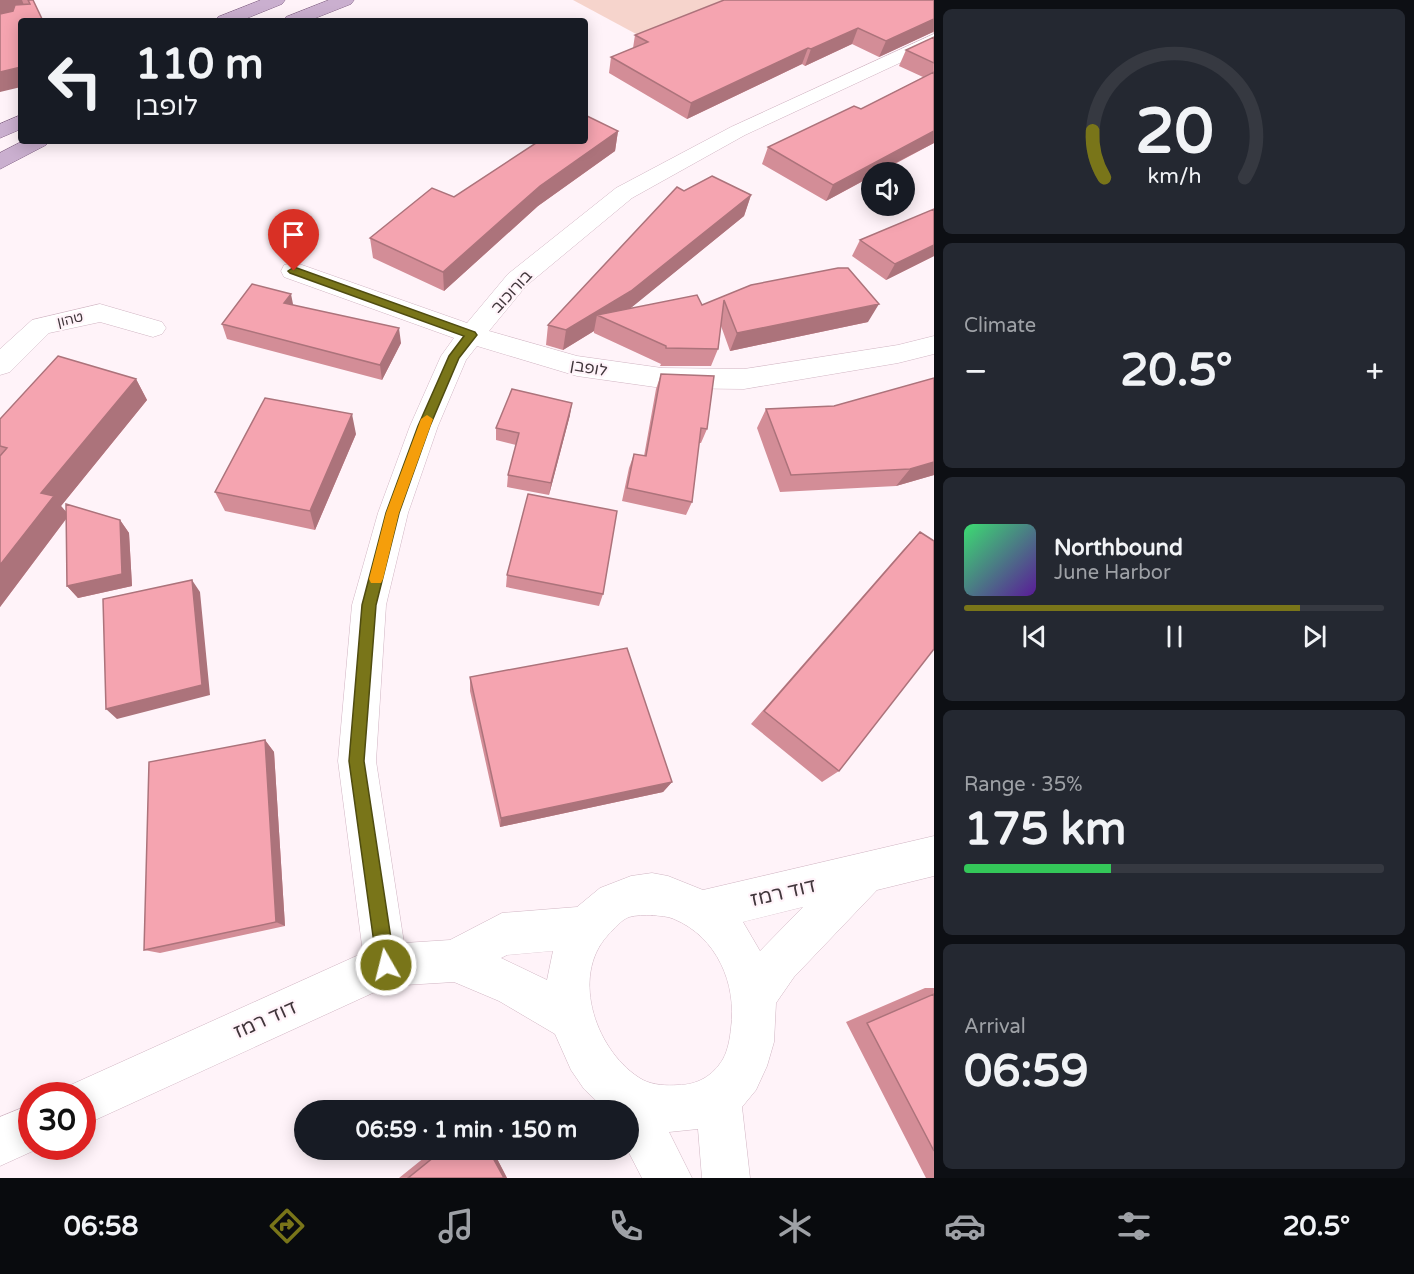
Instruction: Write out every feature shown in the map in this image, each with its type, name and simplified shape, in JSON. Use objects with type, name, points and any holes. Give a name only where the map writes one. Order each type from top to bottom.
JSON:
[{"type":"main road","points":[[231,18],[276,0]]},
{"type":"main road","points":[[300,18],[345,0]]},
{"type":"main road","points":[[0,132],[18,123]]},
{"type":"main road","points":[[0,162],[33,144]]},
{"type":"street","name":"בורוכוב","points":[[386,965],[357,761],[369,605],[393,513],[424,426],[454,356],[517,280],[624,193],[738,131],[934,40]]},
{"type":"street","name":"לופבן","points":[[294,271],[472,335],[577,366],[662,378],[744,379],[898,354],[934,345]]},
{"type":"street","name":"טהון","points":[[0,365],[41,326],[100,313],[153,328]]},
{"type":"street","name":"דוד רמז","points":[[700,911],[934,856]]},
{"type":"street","name":"דוד רמז","points":[[754,996],[779,962],[865,873]]},
{"type":"street","points":[[652,894],[682,900],[700,911],[710,916],[734,943],[749,975],[756,1011],[752,1047],[741,1073],[718,1096],[700,1106],[673,1109],[646,1105],[622,1092],[592,1062],[575,1030],[568,996],[570,963],[582,933],[601,912],[624,898],[652,894]]},
{"type":"street","name":"דוד רמז","points":[[454,961],[502,934],[588,927]]},
{"type":"street","name":"דוד רמז","points":[[96,1097],[386,965],[454,961],[514,985],[573,1020]]},
{"type":"street","points":[[622,1092],[668,1178]]},
{"type":"street","points":[[718,1096],[726,1178]]},
{"type":"street","points":[[0,1142],[18,1134]]},
{"type":"shaded area","points":[[573,0],[723,0],[638,35]]},
{"type":"building","points":[[28,0],[33,0],[42,18],[18,18],[18,68],[0,72],[0,14],[13,11],[15,5],[30,4]]},
{"type":"building","points":[[724,0],[934,0],[934,19],[886,41],[858,28],[811,49],[808,48],[691,103],[611,57],[648,42],[635,35]]},
{"type":"building","points":[[934,37],[934,63],[906,50]]},
{"type":"building","points":[[934,72],[934,131],[876,162],[861,162],[861,170],[833,185],[768,147],[854,106],[861,109]]},
{"type":"building","points":[[588,116],[618,131],[540,186],[443,272],[370,238],[432,188],[454,197],[534,144],[588,144]]},
{"type":"building","points":[[712,176],[751,195],[631,291],[566,330],[548,325],[677,187],[684,191]]},
{"type":"building","points":[[934,209],[934,245],[895,264],[860,240]]},
{"type":"building","points":[[848,268],[879,304],[737,333],[724,300],[718,349],[666,348],[666,346],[597,315],[697,295],[702,305],[751,285]]},
{"type":"building","points":[[252,284],[291,294],[284,303],[399,328],[380,365],[222,324]]},
{"type":"building","points":[[58,356],[136,379],[41,493],[54,496],[0,565],[0,456],[7,448],[0,446],[0,419]]},
{"type":"building","points":[[661,374],[714,376],[707,429],[701,428],[692,502],[627,488],[634,454],[646,456]]},
{"type":"building","points":[[934,378],[934,462],[910,469],[791,475],[766,409],[834,406]]},
{"type":"building","points":[[512,389],[572,403],[551,483],[508,475],[519,433],[496,428]]},
{"type":"building","points":[[265,398],[352,414],[310,511],[215,492]]},
{"type":"building","points":[[528,494],[617,511],[603,594],[507,575]]},
{"type":"building","points":[[66,504],[120,520],[122,574],[67,586]]},
{"type":"building","points":[[920,532],[934,541],[934,649],[839,771],[764,711]]},
{"type":"building","points":[[192,580],[202,685],[106,709],[103,599]]},
{"type":"building","points":[[627,648],[672,782],[501,818],[470,677]]},
{"type":"building","points":[[265,740],[276,922],[144,950],[149,762]]},
{"type":"building","points":[[934,994],[934,1151],[867,1023]]},
{"type":"building","points":[[430,1160],[494,1160],[504,1178],[408,1178]]},
{"type":"slow traffic","points":[[376,579],[393,513],[427,419]]},
{"type":"route","points":[[294,271],[472,335],[454,356],[424,426],[393,513],[369,605],[357,761],[386,965]]}]
